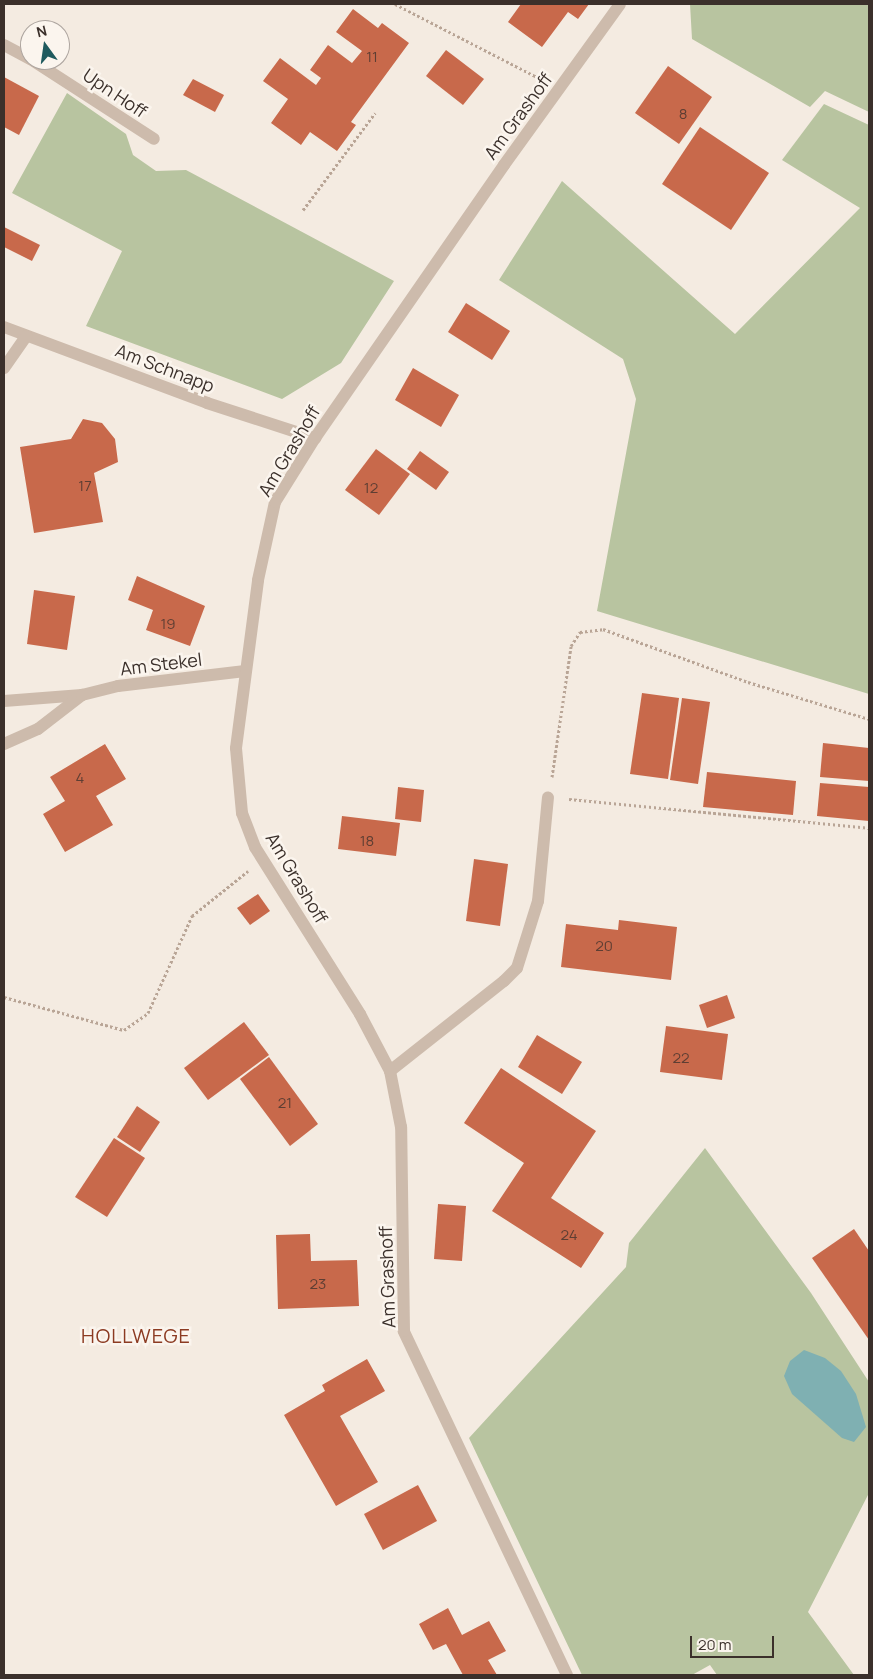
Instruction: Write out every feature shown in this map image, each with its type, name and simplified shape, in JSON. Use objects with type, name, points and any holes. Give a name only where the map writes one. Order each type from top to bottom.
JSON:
[{"type":"street","name":"Am Grashoff","points":[[567,1675],[404,1331],[401,1127],[390,1071],[360,1014],[262,860],[242,812],[237,778],[236,748],[258,580],[275,502],[315,438],[620,4]]},
{"type":"street","name":"Upn Hoff","points":[[4,45],[20,54]]},
{"type":"street","name":"Upn Hoff","points":[[47,70],[154,139]]},
{"type":"street","name":"Am Schnapp","points":[[4,327],[207,403],[315,438]]},
{"type":"street","points":[[4,368],[26,336]]},
{"type":"street","name":"Am Stekel","points":[[4,700],[82,695],[118,686],[245,671]]},
{"type":"street","name":"Am Stekel","points":[[4,744],[38,729],[82,695]]},
{"type":"street","points":[[390,1071],[504,981],[517,968],[538,901],[548,797]]},
{"type":"path","points":[[394,4],[559,89]]},
{"type":"path","points":[[304,210],[375,113]]},
{"type":"path","points":[[869,719],[748,682],[603,629],[580,632],[570,646],[548,797],[869,828]]},
{"type":"path","points":[[4,997],[124,1030],[148,1013],[192,916],[262,860]]},
{"type":"green space","points":[[690,4],[869,4],[869,112],[825,91],[810,107],[692,39]]},
{"type":"green space","points":[[67,93],[126,134],[133,155],[156,171],[186,170],[394,281],[341,363],[282,399],[86,326],[122,251],[12,193]]},
{"type":"green space","points":[[824,104],[869,125],[869,694],[597,611],[636,399],[623,359],[499,280],[562,181],[735,334],[860,208],[782,160]]},
{"type":"green space","points":[[705,1148],[811,1293],[869,1382],[869,1493],[808,1612],[854,1675],[717,1675],[710,1665],[692,1675],[582,1675],[469,1438],[626,1267],[629,1243]]},
{"type":"water","points":[[804,1350],[825,1358],[841,1371],[856,1394],[866,1427],[854,1442],[842,1438],[792,1394],[784,1376],[790,1361]]},
{"type":"building","points":[[521,4],[589,4],[578,19],[568,12],[542,47],[508,22]]},
{"type":"building","points":[[353,9],[378,28],[382,23],[409,43],[351,122],[356,125],[337,151],[310,132],[301,145],[271,123],[288,99],[263,81],[280,58],[316,85],[321,78],[310,70],[328,45],[352,63],[362,51],[336,32]]},
{"type":"building","points":[[446,50],[484,79],[463,105],[426,76]]},
{"type":"building","points":[[668,66],[712,97],[679,144],[635,113]]},
{"type":"building","points":[[4,77],[39,96],[19,135],[4,127]]},
{"type":"building","points":[[193,79],[224,95],[215,112],[183,95]]},
{"type":"building","points":[[700,127],[769,173],[731,230],[662,184]]},
{"type":"building","points":[[4,227],[40,245],[32,261],[4,247]]},
{"type":"building","points":[[466,303],[510,331],[492,360],[448,332]]},
{"type":"building","points":[[413,368],[459,395],[441,427],[395,400]]},
{"type":"building","points":[[83,419],[102,423],[115,439],[118,462],[94,473],[103,522],[34,533],[20,447],[71,439]]},
{"type":"building","points":[[376,449],[410,474],[379,515],[345,490]]},
{"type":"building","points":[[420,451],[449,472],[436,490],[407,469]]},
{"type":"building","points":[[137,576],[205,606],[190,646],[146,630],[153,610],[128,600]]},
{"type":"building","points":[[34,590],[75,596],[67,650],[27,644]]},
{"type":"building","points":[[642,693],[679,698],[668,779],[630,774]]},
{"type":"building","points":[[682,698],[710,702],[698,784],[670,780]]},
{"type":"building","points":[[823,743],[869,748],[869,781],[820,777]]},
{"type":"building","points":[[105,744],[126,779],[96,796],[113,825],[65,852],[43,814],[65,801],[50,777]]},
{"type":"building","points":[[707,772],[796,781],[793,815],[703,807]]},
{"type":"building","points":[[820,783],[869,787],[869,821],[817,816]]},
{"type":"building","points":[[398,787],[424,790],[421,822],[395,819]]},
{"type":"building","points":[[342,816],[400,823],[396,856],[338,849]]},
{"type":"building","points":[[474,859],[508,864],[500,926],[466,921]]},
{"type":"building","points":[[258,894],[270,911],[250,925],[237,908]]},
{"type":"building","points":[[619,920],[677,927],[671,980],[561,967],[566,924],[618,930]]},
{"type":"building","points":[[727,995],[735,1018],[707,1028],[699,1005]]},
{"type":"building","points":[[244,1022],[269,1055],[208,1100],[184,1068]]},
{"type":"building","points":[[666,1026],[728,1034],[722,1080],[660,1072]]},
{"type":"building","points":[[537,1035],[582,1062],[562,1094],[518,1067]]},
{"type":"building","points":[[269,1057],[318,1124],[290,1146],[240,1079]]},
{"type":"building","points":[[501,1068],[596,1131],[551,1198],[604,1233],[581,1268],[492,1211],[524,1163],[464,1123]]},
{"type":"building","points":[[137,1106],[160,1122],[140,1152],[117,1137]]},
{"type":"building","points":[[114,1138],[145,1158],[107,1217],[75,1197]]},
{"type":"building","points":[[438,1204],[466,1206],[462,1261],[434,1259]]},
{"type":"building","points":[[854,1229],[869,1251],[869,1340],[812,1258]]},
{"type":"building","points":[[310,1234],[311,1261],[357,1260],[359,1306],[278,1309],[276,1235]]},
{"type":"building","points":[[367,1359],[385,1391],[340,1416],[378,1482],[336,1506],[284,1415],[325,1391],[322,1385]]},
{"type":"building","points":[[418,1485],[437,1521],[383,1550],[364,1514]]},
{"type":"building","points":[[448,1608],[462,1635],[489,1621],[506,1651],[488,1660],[497,1675],[463,1675],[446,1644],[433,1650],[419,1624]]},
{"type":"district","name":"HOLLWEGE","points":[[136,1335]]}]
